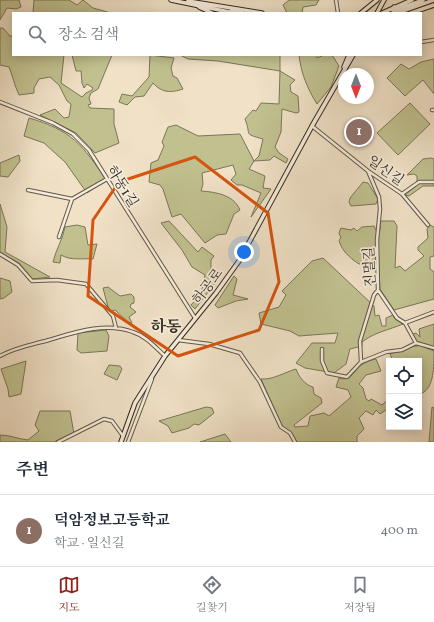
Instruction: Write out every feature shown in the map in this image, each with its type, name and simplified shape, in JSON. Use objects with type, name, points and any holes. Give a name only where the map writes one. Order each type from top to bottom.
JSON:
[{"type":"main road","points":[[171,0],[230,12]]},
{"type":"main road","points":[[362,12],[377,0]]},
{"type":"main road","points":[[378,12],[384,0]]},
{"type":"main road","points":[[395,11],[412,0]]},
{"type":"main road","points":[[395,11],[423,0]]},
{"type":"main road","points":[[395,11],[434,0]]},
{"type":"main road","points":[[186,1],[237,12]]},
{"type":"main road","points":[[186,1],[220,5],[257,12]]},
{"type":"main road","points":[[194,4],[210,12]]},
{"type":"main road","points":[[414,12],[434,5]]},
{"type":"main road","points":[[344,68],[349,56]]},
{"type":"main road","name":"하공로","points":[[345,68],[353,56]]},
{"type":"main road","name":"하공로","points":[[121,442],[136,403],[165,356],[216,293],[239,261],[338,79]]},
{"type":"street","points":[[336,0],[338,12]]},
{"type":"street","points":[[422,42],[434,40]]},
{"type":"street","name":"하동1길","points":[[0,102],[53,123],[73,134],[89,150],[195,318]]},
{"type":"street","name":"일신길","points":[[312,126],[368,171],[402,194],[419,182],[434,182]]},
{"type":"street","name":"진멀길","points":[[368,171],[379,197],[380,209],[377,240],[378,290],[396,318],[405,323],[416,343]]},
{"type":"street","points":[[59,237],[72,199],[107,178]]},
{"type":"street","points":[[28,190],[72,199]]},
{"type":"street","points":[[402,194],[428,225]]},
{"type":"street","points":[[0,254],[18,265],[32,281],[57,280],[86,284],[113,316],[116,328]]},
{"type":"street","points":[[361,362],[360,341],[374,295],[378,290]]},
{"type":"street","points":[[405,323],[434,312]]},
{"type":"street","points":[[0,356],[10,350],[79,330],[116,328],[134,332],[145,338],[165,356]]},
{"type":"street","points":[[178,340],[209,344],[240,354],[260,382],[281,427],[290,433],[295,442]]},
{"type":"street","points":[[322,349],[322,361],[326,373],[347,377],[361,362],[386,352],[402,350],[416,343],[434,348]]},
{"type":"street","points":[[128,442],[154,374]]},
{"type":"street","points":[[58,442],[104,419],[112,421],[123,436]]},
{"type":"highlighted area","points":[[195,157],[268,213],[279,282],[259,330],[178,356],[88,296],[93,220],[119,182]]},
{"type":"green space","points":[[0,0],[19,0],[21,7],[16,9],[7,8],[0,20]]},
{"type":"green space","points":[[34,0],[69,0],[77,5],[83,0],[93,8],[107,12],[33,12]]},
{"type":"green space","points":[[289,0],[319,0],[316,5],[303,7],[302,12],[286,12],[283,5]]},
{"type":"green space","points":[[0,28],[3,28],[10,36],[12,36],[12,56],[64,56],[61,83],[82,97],[93,88],[87,84],[84,88],[81,71],[76,71],[72,56],[112,56],[98,89],[91,93],[89,98],[91,104],[88,105],[90,108],[114,109],[114,124],[119,143],[95,153],[76,133],[40,115],[55,109],[64,118],[69,117],[71,104],[67,101],[59,85],[50,77],[39,79],[34,88],[34,93],[19,95],[9,67],[0,65]]},
{"type":"green space","points":[[150,56],[174,58],[171,68],[173,76],[177,78],[183,89],[167,91],[160,89],[153,83],[144,96],[135,97],[127,105],[119,102],[122,94],[132,96],[149,77]]},
{"type":"green space","points":[[182,56],[280,56],[280,71],[218,61],[188,59]]},
{"type":"green space","points":[[299,56],[317,56],[317,58],[322,56],[333,56],[339,66],[331,87],[317,104],[305,80]]},
{"type":"green space","points":[[434,59],[434,94],[423,80],[405,96],[387,78],[401,64],[409,69],[421,62]]},
{"type":"green space","points":[[280,71],[295,80],[290,85],[291,92],[298,96],[299,112],[296,113],[282,109],[281,132],[275,147],[279,153],[288,159],[286,163],[274,156],[270,160],[254,161],[259,156],[263,139],[250,135],[245,119],[253,110],[256,111],[261,103],[279,104]]},
{"type":"green space","points":[[410,103],[430,124],[398,155],[377,133]]},
{"type":"green space","points":[[29,118],[56,128],[75,140],[90,157],[106,180],[87,193],[65,162],[44,143],[24,136]]},
{"type":"green space","points":[[176,125],[198,136],[240,134],[254,161],[249,169],[265,176],[263,188],[271,189],[251,217],[261,193],[242,185],[237,185],[231,180],[236,174],[233,165],[202,173],[203,184],[201,191],[224,195],[233,201],[240,210],[234,214],[226,234],[217,235],[205,243],[181,214],[172,217],[163,189],[160,185],[149,182],[151,163],[158,160],[164,146],[162,142],[168,127]]},
{"type":"green space","points":[[19,155],[20,161],[8,177],[0,176],[0,163]]},
{"type":"green space","points":[[423,159],[434,159],[434,186],[423,186],[409,196],[405,195],[417,185],[417,176],[414,174],[407,175]]},
{"type":"green space","points":[[363,182],[368,183],[378,199],[376,204],[351,206],[349,202],[350,198]]},
{"type":"green space","points":[[0,204],[7,227],[5,252],[50,277],[32,279],[19,263],[0,253]]},
{"type":"green space","points":[[169,221],[198,252],[202,247],[214,256],[211,260],[211,278],[219,278],[195,309],[191,305],[201,294],[205,275],[192,267],[182,250],[161,223]]},
{"type":"green space","points":[[380,221],[394,221],[397,226],[395,268],[400,266],[405,271],[424,256],[418,250],[418,247],[428,238],[427,229],[430,225],[434,227],[434,256],[430,257],[430,269],[434,272],[434,299],[394,310],[380,289],[379,270],[366,267],[354,261],[344,251],[339,240],[341,238],[339,233],[341,228],[351,230],[354,228],[357,231],[362,227],[374,226],[376,230],[380,230]]},
{"type":"green space","points":[[77,225],[85,227],[88,245],[97,244],[93,259],[73,259],[61,255],[60,263],[53,262],[65,227]]},
{"type":"green space","points":[[323,258],[374,306],[375,316],[379,315],[382,326],[386,326],[386,318],[393,315],[394,318],[403,324],[372,336],[362,342],[362,346],[350,349],[346,364],[334,373],[305,368],[296,363],[312,343],[335,343],[338,333],[299,336],[290,331],[261,324],[259,313],[279,307],[286,295],[282,291],[312,261]]},
{"type":"green space","points":[[234,276],[237,279],[233,295],[248,299],[236,301],[218,308],[215,305]]},
{"type":"green space","points":[[0,278],[10,281],[12,292],[0,299]]},
{"type":"green space","points":[[108,287],[120,296],[131,294],[134,297],[134,303],[131,304],[130,307],[136,312],[129,317],[132,323],[129,323],[115,310],[112,311],[108,307],[103,288]]},
{"type":"green space","points":[[434,324],[434,347],[425,344],[424,347],[434,351],[432,376],[429,386],[422,393],[422,358],[392,358],[390,354],[413,346],[418,346],[413,334],[416,333],[420,337],[419,329]]},
{"type":"green space","points":[[106,330],[109,336],[107,351],[81,353],[77,350],[78,333]]},
{"type":"green space","points":[[376,359],[381,371],[366,375],[359,384],[363,388],[366,399],[369,401],[371,399],[382,405],[386,402],[386,410],[380,414],[376,410],[373,415],[366,411],[359,418],[364,429],[357,436],[357,442],[297,442],[292,434],[282,426],[261,379],[274,377],[296,369],[303,380],[313,387],[314,394],[321,398],[322,403],[294,425],[295,427],[308,426],[310,416],[324,413],[329,416],[351,397],[348,390],[336,387],[339,378],[343,379],[350,377],[360,366]]},
{"type":"green space","points":[[26,361],[21,394],[9,397],[8,389],[1,369]]},
{"type":"green space","points":[[109,365],[120,366],[122,369],[117,380],[104,374]]},
{"type":"green space","points":[[206,407],[212,408],[214,413],[199,425],[194,424],[189,428],[172,433],[168,426],[159,421]]},
{"type":"green space","points":[[432,407],[434,408],[434,442],[429,442]]},
{"type":"green space","points":[[40,411],[70,411],[74,434],[54,442],[0,442],[0,435],[28,440],[39,431],[35,425]]},
{"type":"green space","points":[[225,434],[231,442],[200,442]]},
{"type":"place","name":"덕암정보고등학교","points":[[359,132]]},
{"type":"district","name":"하동","points":[[166,326]]}]
